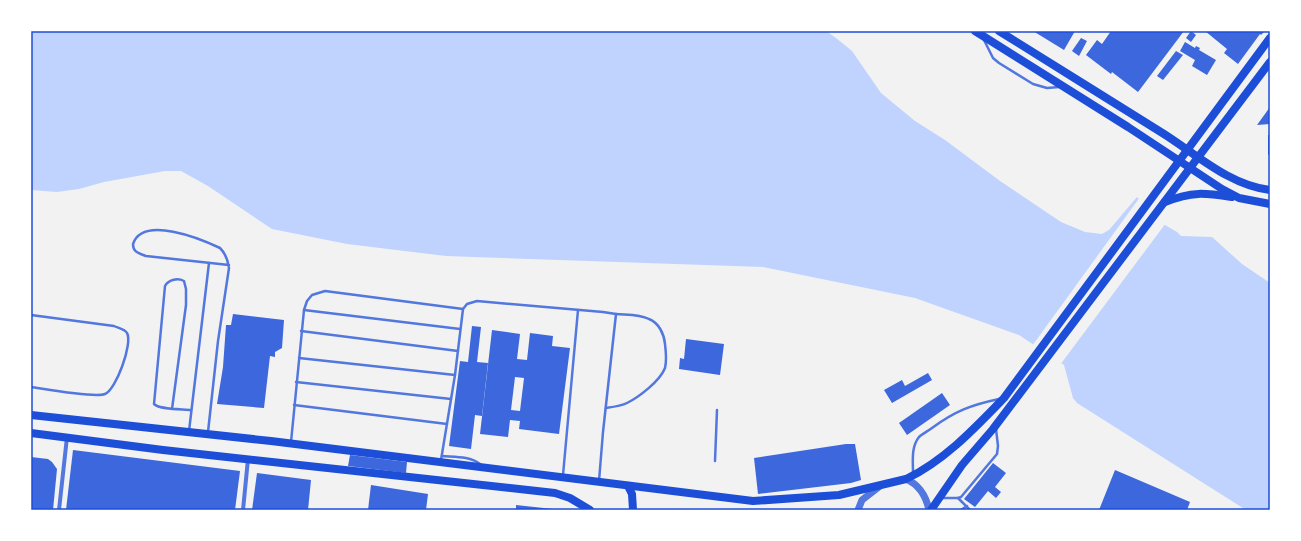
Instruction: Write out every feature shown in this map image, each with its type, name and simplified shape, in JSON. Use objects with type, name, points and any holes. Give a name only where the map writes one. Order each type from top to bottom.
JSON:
[{"type":"main road","points":[[999,31],[1188,149],[1228,177],[1242,184],[1270,190]]},
{"type":"main road","points":[[979,33],[1239,198]]},
{"type":"main road","points":[[31,415],[442,459],[484,468],[753,501],[839,495],[910,477],[939,458],[974,430],[1004,398],[1270,38]]},
{"type":"main road","points":[[930,510],[962,465],[996,424],[1270,62]]},
{"type":"main road","points":[[1163,205],[1179,197],[1194,193],[1208,193],[1270,204]]},
{"type":"main road","points":[[31,433],[163,450],[248,458],[555,493],[570,498],[590,510]]},
{"type":"main road","points":[[628,486],[632,494],[633,510]]},
{"type":"street","points":[[59,510],[67,437]]},
{"type":"street","points":[[243,510],[248,458]]},
{"type":"street","points":[[910,477],[920,488],[926,498],[930,510]]},
{"type":"street","points":[[858,510],[862,500],[882,485]]},
{"type":"lane","points":[[979,33],[993,58],[999,63],[1033,84],[1047,88],[1063,87]]},
{"type":"lane","points":[[208,434],[218,341],[229,265],[224,252],[220,248],[175,232],[156,230],[146,231],[138,235],[133,244],[133,249],[146,256],[229,265]]},
{"type":"lane","points":[[188,432],[209,263]]},
{"type":"lane","points":[[172,408],[186,305],[186,290],[184,281],[181,280],[170,281],[165,286],[154,398],[156,406],[172,408],[191,410]]},
{"type":"lane","points":[[291,443],[301,331],[304,310],[307,301],[312,295],[325,291],[463,308]]},
{"type":"lane","points":[[442,459],[455,375],[463,308],[467,304],[477,301],[578,310],[650,319],[658,326],[664,336],[666,361],[664,370],[656,382],[626,404],[606,408]]},
{"type":"lane","points":[[304,310],[460,329]]},
{"type":"lane","points":[[562,477],[578,310]]},
{"type":"lane","points":[[599,482],[616,314]]},
{"type":"lane","points":[[31,315],[114,326],[124,330],[129,338],[122,367],[116,383],[111,391],[106,394],[93,395],[31,387]]},
{"type":"lane","points":[[301,331],[458,351]]},
{"type":"lane","points":[[298,358],[455,375]]},
{"type":"lane","points":[[296,382],[451,399]]},
{"type":"lane","points":[[910,477],[914,448],[919,437],[946,417],[966,407],[1004,398]]},
{"type":"lane","points":[[294,405],[447,424]]},
{"type":"lane","points":[[715,460],[717,410]]},
{"type":"lane","points":[[939,498],[958,498],[965,493],[997,454],[998,446],[996,424]]},
{"type":"lane","points":[[958,498],[970,510]]},
{"type":"lane","points":[[961,510],[967,506]]},
{"type":"water","points":[[31,31],[826,31],[852,51],[881,93],[915,121],[945,140],[1000,181],[1061,222],[1085,232],[1102,234],[1109,230],[1137,197],[1158,221],[1181,236],[1212,237],[1242,264],[1270,283],[1270,510],[1246,510],[1077,403],[1073,398],[1064,365],[1019,335],[915,298],[763,267],[446,256],[347,244],[272,229],[208,186],[181,171],[165,171],[104,182],[79,189],[57,192],[31,190]]},
{"type":"pier","points":[[1140,197],[1159,220],[1166,223],[1060,365],[1032,346]]},
{"type":"building","points":[[1033,31],[1075,31],[1064,50]]},
{"type":"building","points":[[1111,31],[1184,31],[1138,92],[1112,72],[1111,74],[1086,55],[1097,40],[1102,44]]},
{"type":"building","points":[[1191,31],[1196,35],[1191,42],[1186,38]]},
{"type":"building","points":[[1205,31],[1265,31],[1261,35],[1260,34],[1238,64],[1224,53],[1227,49]]},
{"type":"building","points":[[1081,38],[1087,41],[1079,56],[1072,51]]},
{"type":"building","points":[[1185,42],[1195,48],[1196,46],[1200,48],[1199,50],[1216,60],[1207,75],[1192,66],[1195,60],[1180,51]]},
{"type":"building","points":[[1176,51],[1183,55],[1163,80],[1157,76]]},
{"type":"building","points":[[1270,107],[1270,124],[1257,125]]},
{"type":"building","points":[[1268,135],[1270,135],[1270,154],[1268,155]]},
{"type":"building","points":[[233,314],[284,320],[282,348],[275,352],[275,357],[270,356],[264,408],[217,404],[223,367],[226,325],[231,325]]},
{"type":"building","points":[[472,326],[481,327],[477,362],[488,363],[482,416],[475,415],[471,449],[449,446],[460,361],[468,362]]},
{"type":"building","points":[[492,330],[520,334],[517,359],[527,360],[530,333],[553,336],[552,346],[570,348],[559,434],[519,429],[520,421],[510,420],[508,437],[480,434]],"holes":[[[515,377],[524,378],[520,411],[511,410]]]},
{"type":"building","points":[[686,339],[724,344],[720,375],[679,369],[680,358],[684,359]]},
{"type":"building","points":[[928,373],[932,380],[892,403],[884,390],[902,380],[905,386]]},
{"type":"building","points":[[942,393],[950,405],[907,435],[899,423]]},
{"type":"building","points":[[846,444],[855,444],[861,480],[851,483],[758,494],[754,458]]},
{"type":"building","points":[[73,450],[240,471],[235,510],[66,510]]},
{"type":"building","points":[[350,455],[407,462],[406,473],[348,466]]},
{"type":"building","points":[[31,457],[48,459],[57,469],[53,510],[31,510]]},
{"type":"building","points":[[993,463],[1006,473],[995,487],[1001,492],[996,498],[988,491],[975,507],[964,499]]},
{"type":"building","points":[[1115,470],[1190,502],[1187,510],[1099,510]]},
{"type":"building","points":[[257,473],[311,480],[308,510],[252,510]]},
{"type":"building","points":[[371,485],[428,494],[426,510],[368,510]]},
{"type":"building","points":[[516,505],[553,509],[553,510],[516,510]]}]
